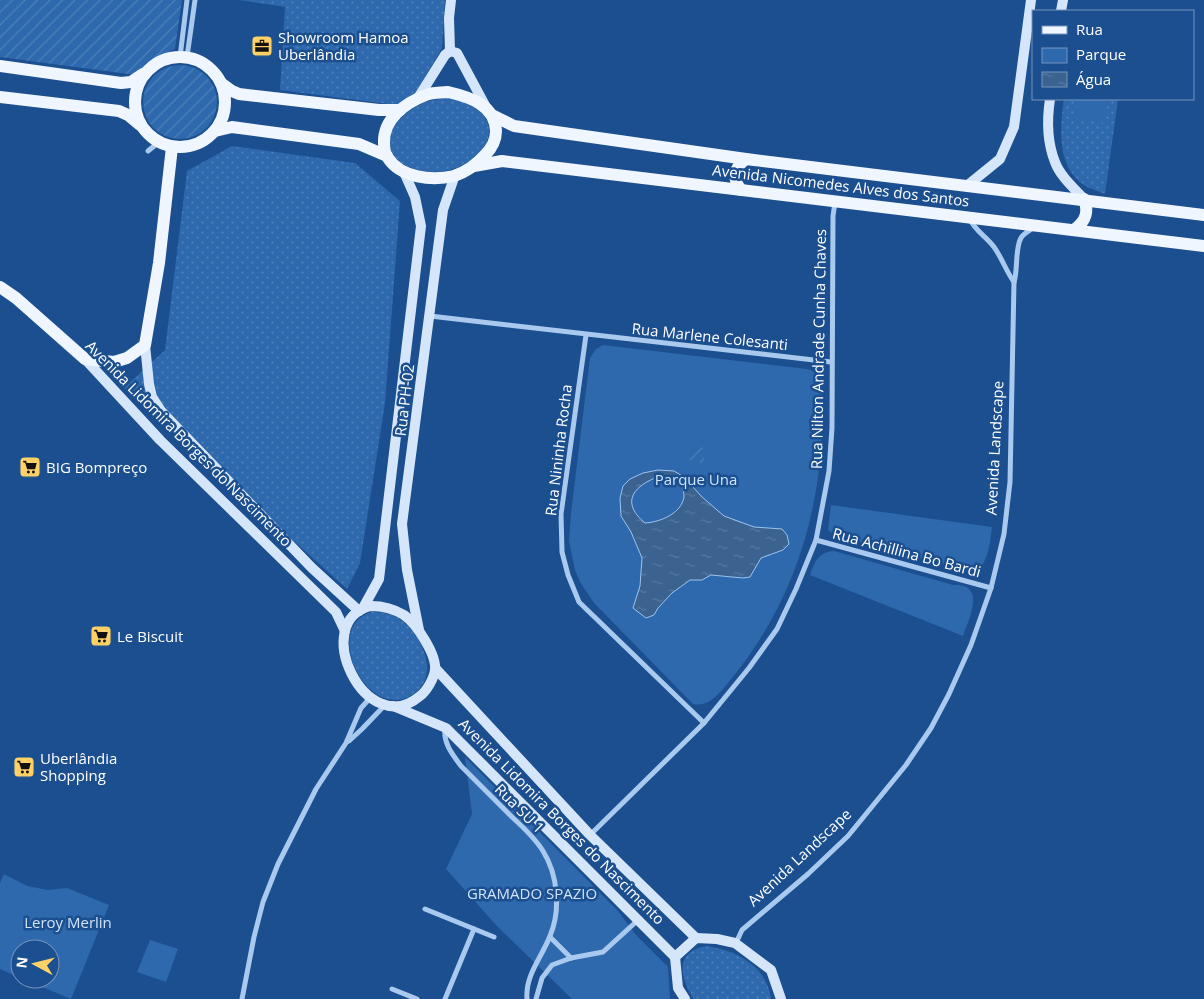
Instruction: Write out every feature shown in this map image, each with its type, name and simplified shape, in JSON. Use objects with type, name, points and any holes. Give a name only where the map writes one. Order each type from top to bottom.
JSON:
[{"type":"main road","points":[[0,66],[121,83],[131,82],[156,63],[168,58],[183,57],[199,60],[209,67],[217,75],[225,98],[221,121],[215,131],[196,145],[184,147],[158,142],[128,114],[119,111],[0,97]]},
{"type":"main road","points":[[142,127],[136,110],[136,92],[140,81],[147,71]]},
{"type":"main road","points":[[221,83],[239,94],[379,110],[400,110]]},
{"type":"main road","points":[[215,131],[232,128],[359,144],[387,156],[394,165],[404,172],[434,178],[455,176],[474,166],[493,145],[496,125],[489,111],[468,96],[448,92],[428,94],[409,102],[392,117],[384,136],[387,156]]},
{"type":"main road","name":"Avenida Nicomedes Alves dos Santos","points":[[489,111],[514,126],[746,159],[1204,214]]},
{"type":"main road","points":[[86,359],[114,362],[127,358],[145,345],[159,263],[172,146]]},
{"type":"main road","points":[[741,190],[737,185],[735,174],[740,163],[746,159]]},
{"type":"main road","name":"Avenida Nicomedes Alves dos Santos","points":[[474,166],[502,161],[1204,246]]},
{"type":"main road","points":[[1075,229],[1085,219],[1087,213],[1084,199]]},
{"type":"main road","name":"Avenida Lidomira Borges do Nascimento","points":[[0,287],[16,298],[86,359]]},
{"type":"street","points":[[183,57],[187,0]]},
{"type":"street","points":[[183,57],[195,0]]},
{"type":"street","points":[[450,50],[449,18],[451,0]]},
{"type":"street","points":[[968,185],[1000,159],[1014,127],[1031,0]]},
{"type":"street","points":[[418,98],[445,54],[450,50]]},
{"type":"street","points":[[450,50],[457,53],[489,111]]},
{"type":"street","points":[[1050,100],[1048,125],[1055,163],[1069,184],[1084,199]]},
{"type":"street","points":[[148,151],[158,142]]},
{"type":"street","name":"Rua PH-02","points":[[361,610],[379,579],[421,226],[415,197],[404,172]]},
{"type":"street","name":"Rua PH-02","points":[[419,630],[407,570],[402,524],[444,210],[455,176]]},
{"type":"street","name":"Rua Nilton Andrade Cunha Chaves","points":[[590,835],[704,723],[750,668],[777,628],[796,589],[816,540],[830,471],[833,216],[835,201]]},
{"type":"street","points":[[969,217],[974,228],[987,238],[998,253],[1014,282]]},
{"type":"street","name":"Avenida Landscape","points":[[735,944],[742,930],[808,874],[848,836],[906,765],[931,728],[971,645],[991,588],[1004,534],[1010,482],[1014,282],[1017,273],[1018,243],[1021,236],[1036,225]]},
{"type":"street","name":"Rua Marlene Colesanti","points":[[430,316],[831,362]]},
{"type":"street","name":"Rua Nininha Rocha","points":[[586,335],[561,514],[562,552],[568,575],[579,602],[704,723]]},
{"type":"street","name":"Avenida Lidomira Borges do Nascimento","points":[[145,345],[148,380],[152,397],[161,411],[312,568],[361,610]]},
{"type":"street","name":"Avenida Lidomira Borges do Nascimento","points":[[86,359],[160,440],[336,612],[345,631]]},
{"type":"street","points":[[194,473],[207,458]]},
{"type":"street","name":"Rua Achillina Bo Bardi","points":[[816,540],[991,588]]},
{"type":"street","points":[[381,606],[404,615],[419,630],[429,648],[436,669],[431,683],[422,695],[409,704],[389,706],[363,691],[352,676],[346,659],[345,631],[348,622],[361,610],[381,606]]},
{"type":"street","name":"Avenida Lidomira Borges do Nascimento","points":[[436,669],[590,835],[696,938]]},
{"type":"street","points":[[242,999],[256,928],[263,902],[275,871],[316,789],[346,743],[361,708],[371,697]]},
{"type":"street","points":[[346,743],[389,706]]},
{"type":"street","name":"Avenida Lidomira Borges do Nascimento","points":[[389,706],[446,728],[675,957]]},
{"type":"street","name":"Rua SU 1","points":[[446,728],[444,737],[461,766],[528,832],[544,851],[555,881],[557,893],[555,921],[526,987],[527,999]]},
{"type":"street","points":[[425,909],[494,937]]},
{"type":"street","points":[[536,999],[544,973],[552,965],[571,958],[604,952],[638,920]]},
{"type":"street","points":[[445,999],[474,929]]},
{"type":"street","points":[[550,936],[571,958]]},
{"type":"street","points":[[685,999],[678,988],[675,957],[696,938],[735,944],[771,970],[781,999]]},
{"type":"street","points":[[392,989],[416,999]]},
{"type":"green space","points":[[0,0],[182,0],[175,49],[146,63],[136,75],[0,57]]},
{"type":"green space","points":[[239,0],[445,0],[442,48],[416,92],[396,105],[280,90],[285,7]]},
{"type":"green space","points":[[173,65],[187,65],[201,71],[211,81],[217,95],[217,109],[211,123],[201,133],[187,139],[173,139],[159,133],[149,123],[143,109],[143,95],[149,81],[159,71]]},
{"type":"green space","points":[[448,98],[473,106],[483,115],[489,127],[489,134],[483,148],[473,158],[457,168],[446,171],[429,172],[404,165],[393,154],[390,145],[390,136],[393,128],[413,108],[436,99]]},
{"type":"green space","points":[[1064,100],[1118,100],[1105,194],[1084,185],[1068,167],[1062,145]]},
{"type":"green space","points":[[1078,100],[1108,100],[1104,123],[1076,118]]},
{"type":"green space","points":[[232,146],[355,163],[400,201],[385,403],[360,563],[347,589],[124,388],[165,350],[187,171]]},
{"type":"green space","name":"Parque Una","points":[[603,345],[807,369],[817,376],[822,386],[821,447],[817,483],[801,553],[788,586],[754,649],[720,693],[710,701],[699,705],[693,704],[594,603],[580,582],[575,570],[569,541],[590,358],[596,349]]},
{"type":"green space","points":[[701,439],[705,464],[681,460]]},
{"type":"green space","points":[[831,505],[992,527],[986,559],[973,572],[845,538],[828,530]]},
{"type":"green space","points":[[834,551],[953,585],[963,586],[970,590],[973,596],[973,603],[963,636],[810,575],[816,562],[824,553]]},
{"type":"green space","points":[[372,612],[380,612],[401,620],[415,635],[425,654],[427,675],[423,684],[416,692],[399,700],[382,697],[368,687],[357,671],[351,653],[350,636],[357,621]]},
{"type":"green space","name":"GRAMADO SPAZIO","points":[[465,757],[618,911],[636,935],[668,967],[670,999],[572,999],[496,925],[446,869],[472,814]]},
{"type":"green space","name":"Leroy Merlin","points":[[4,874],[27,886],[48,890],[67,888],[109,905],[71,999],[47,989],[60,989],[60,939],[10,939],[10,974],[0,969],[0,883]]},
{"type":"green space","points":[[150,940],[178,949],[166,982],[137,972]]},
{"type":"green space","points":[[706,946],[728,951],[739,956],[757,969],[768,987],[771,999],[693,999],[683,974],[684,960],[695,949]]},
{"type":"water","points":[[658,470],[674,471],[684,477],[702,497],[724,516],[754,527],[782,529],[787,535],[789,544],[783,550],[761,558],[750,577],[711,575],[702,580],[690,580],[672,593],[654,615],[646,618],[633,608],[640,586],[642,558],[631,532],[621,516],[620,498],[623,486],[630,479],[643,473]],"holes":[[[655,478],[674,480],[682,485],[684,497],[679,508],[663,519],[645,523],[633,509],[632,497],[635,492]]]},
{"type":"place","name":"Showroom Hamoa Uberlândia","points":[[262,46]]},
{"type":"place","name":"BIG Bompreço","points":[[30,467]]},
{"type":"place","name":"Le Biscuit","points":[[101,636]]},
{"type":"place","name":"Uberlândia Shopping","points":[[24,767]]}]
